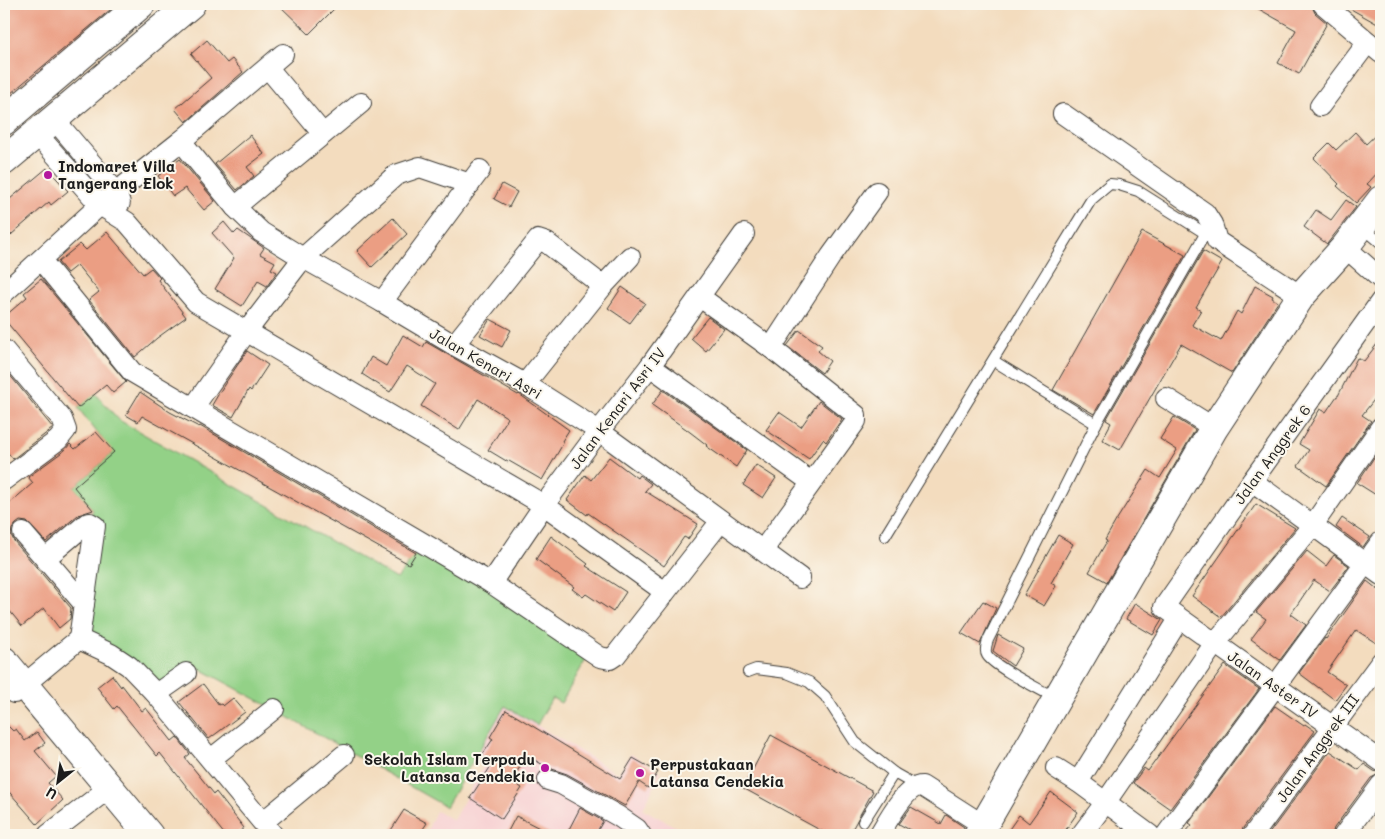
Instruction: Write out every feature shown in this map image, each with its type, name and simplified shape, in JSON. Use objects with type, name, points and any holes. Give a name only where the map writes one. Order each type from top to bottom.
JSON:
[{"type":"street","points":[[4,121],[141,4]]},
{"type":"street","points":[[4,161],[191,4]]},
{"type":"street","points":[[1320,106],[1374,47],[1323,4]]},
{"type":"street","points":[[4,293],[100,205],[181,141],[283,54]]},
{"type":"street","points":[[268,68],[323,134]]},
{"type":"street","points":[[26,103],[45,126],[100,205],[127,222],[196,302],[544,505],[665,592]]},
{"type":"street","points":[[236,207],[361,103]]},
{"type":"street","points":[[1063,114],[1205,213],[1212,224],[1211,237],[1301,296]]},
{"type":"street","points":[[45,126],[116,192],[127,222]]},
{"type":"street","name":"Jalan Kenari Asri","points":[[181,141],[236,207],[261,232],[454,345],[525,384],[598,431],[800,578]]},
{"type":"street","points":[[193,408],[247,331],[304,258],[396,175],[420,167],[475,177],[382,302]]},
{"type":"street","points":[[771,348],[831,256],[877,192]]},
{"type":"street","points":[[879,835],[908,792],[917,786],[922,786],[980,830],[1058,699],[1214,428],[1301,296],[1363,239],[1381,200]]},
{"type":"street","name":"Jalan Kenari Asri IV","points":[[491,583],[544,505],[598,431],[650,366],[744,234]]},
{"type":"street","points":[[1363,239],[1381,279]]},
{"type":"street","points":[[454,345],[538,240],[547,242],[603,286]]},
{"type":"street","points":[[525,384],[603,286],[630,257]]},
{"type":"street","points":[[40,260],[132,372],[491,583],[600,657],[610,659],[616,655],[721,521]]},
{"type":"street","points":[[700,297],[771,348],[856,415],[856,421],[762,550]]},
{"type":"street","name":"Jalan Anggrek 6","points":[[1078,782],[1172,613],[1252,480],[1381,301]]},
{"type":"street","points":[[4,350],[62,419],[66,430],[58,440],[4,480]]},
{"type":"street","points":[[650,366],[811,482]]},
{"type":"street","points":[[1166,398],[1214,428]]},
{"type":"street","points":[[1081,835],[1215,643],[1313,525],[1381,427]]},
{"type":"street","points":[[1252,480],[1381,575]]},
{"type":"street","points":[[14,687],[79,639],[95,526],[90,523],[86,524],[46,558]]},
{"type":"street","points":[[23,533],[84,604]]},
{"type":"street","points":[[1166,835],[1381,542]]},
{"type":"street","name":"Jalan Aster IV","points":[[1172,613],[1381,761]]},
{"type":"street","points":[[79,639],[111,654],[129,666],[156,694],[268,828],[344,755]]},
{"type":"street","points":[[4,661],[14,687],[104,791],[149,835]]},
{"type":"street","name":"Jalan Anggrek III","points":[[1253,835],[1381,662]]},
{"type":"street","points":[[156,694],[186,673]]},
{"type":"street","points":[[210,758],[274,708]]},
{"type":"street","points":[[1056,768],[1150,835]]},
{"type":"street","points":[[548,780],[561,784],[618,816],[637,829],[642,835]]},
{"type":"street","points":[[1344,835],[1381,785]]},
{"type":"street","points":[[48,835],[104,791]]},
{"type":"street","points":[[104,791],[133,835]]},
{"type":"lane","points":[[886,536],[1091,200],[1110,184],[1119,184],[1138,191],[1211,237],[1096,424],[988,640],[985,650],[987,655],[1003,668],[1058,699]]},
{"type":"lane","points":[[994,361],[1096,424]]},
{"type":"lane","points":[[748,672],[756,669],[787,673],[809,682],[825,696],[855,742],[894,773],[917,786]]},
{"type":"lane","points":[[862,822],[894,773]]},
{"type":"shaded area","name":"Sekolah Islam Terpadu Latansa Cendekia","points":[[505,706],[618,774],[631,754],[661,772],[643,809],[691,835],[425,835],[436,811],[453,820],[485,764],[475,758]]},
{"type":"green space","points":[[95,393],[119,420],[397,579],[423,543],[591,651],[561,703],[552,698],[537,725],[505,706],[446,807],[195,666],[156,694],[79,639],[86,524],[93,510],[74,487],[113,453],[78,408]]},
{"type":"building","points":[[4,4],[117,4],[4,99]]},
{"type":"building","points":[[278,4],[339,4],[309,34]]},
{"type":"building","points":[[1250,4],[1311,4],[1315,13],[1327,23],[1299,74],[1278,63],[1296,30]]},
{"type":"building","points":[[1342,4],[1381,4],[1381,26]]},
{"type":"building","points":[[207,40],[227,63],[232,59],[243,72],[186,122],[175,109],[211,78],[191,54]]},
{"type":"building","points":[[1381,130],[1381,169],[1367,184],[1371,187],[1356,203],[1337,186],[1339,184],[1314,158],[1329,143],[1336,150],[1355,132],[1366,144]]},
{"type":"building","points":[[250,135],[264,154],[247,167],[254,176],[237,190],[215,164]]},
{"type":"building","points":[[180,159],[215,201],[204,210],[185,188],[173,196],[158,176]]},
{"type":"building","points":[[47,168],[68,191],[51,205],[49,202],[4,241],[4,204]]},
{"type":"building","points":[[502,184],[517,192],[509,207],[494,199]]},
{"type":"building","points":[[1346,200],[1356,207],[1327,244],[1304,227],[1316,210],[1331,220]]},
{"type":"building","points":[[393,218],[407,234],[372,267],[357,251]]},
{"type":"building","points":[[224,222],[234,234],[238,230],[264,248],[260,254],[275,262],[271,269],[277,272],[267,286],[258,281],[242,306],[215,289],[234,258],[212,233]]},
{"type":"building","points":[[107,232],[143,274],[151,268],[160,278],[158,280],[186,317],[135,357],[89,300],[99,292],[77,265],[67,273],[58,262],[80,244],[86,250]]},
{"type":"building","points":[[1142,232],[1185,255],[1094,414],[1053,390]]},
{"type":"building","points":[[1203,251],[1222,262],[1196,307],[1201,310],[1192,325],[1221,341],[1237,311],[1241,314],[1255,286],[1273,296],[1272,298],[1278,302],[1232,373],[1181,344],[1120,450],[1102,440],[1111,423],[1106,420]]},
{"type":"building","points":[[41,279],[126,382],[113,393],[106,385],[78,408],[4,319],[27,297],[24,293]]},
{"type":"building","points":[[622,287],[645,303],[630,323],[608,308]]},
{"type":"building","points":[[708,317],[724,329],[706,351],[691,338]]},
{"type":"building","points":[[490,319],[511,330],[502,347],[480,335]]},
{"type":"building","points":[[799,330],[822,346],[818,351],[830,361],[822,373],[787,346]]},
{"type":"building","points":[[403,335],[423,347],[426,342],[519,394],[569,430],[542,480],[488,450],[508,418],[478,399],[459,430],[421,406],[435,384],[407,366],[390,392],[362,374],[371,357],[386,366]]},
{"type":"building","points":[[1381,339],[1381,391],[1362,415],[1371,421],[1326,486],[1298,466],[1309,450],[1299,444],[1320,409],[1326,412],[1338,396],[1357,358],[1364,361]]},
{"type":"building","points":[[247,351],[268,365],[251,391],[249,389],[233,417],[212,405]]},
{"type":"building","points":[[4,368],[53,428],[13,459],[4,448]]},
{"type":"building","points":[[663,390],[747,450],[736,467],[652,405]]},
{"type":"building","points":[[140,392],[170,412],[200,426],[416,553],[409,564],[142,416],[138,422],[126,415]]},
{"type":"building","points":[[819,401],[842,419],[826,442],[823,439],[809,459],[766,430],[779,412],[801,427]]},
{"type":"building","points":[[1174,417],[1195,430],[1107,582],[1089,572],[1117,519],[1148,470],[1160,478],[1177,450],[1160,439]]},
{"type":"building","points":[[96,432],[114,452],[74,487],[93,510],[78,515],[46,542],[27,522],[20,521],[12,529],[11,535],[14,541],[71,608],[70,619],[59,628],[44,608],[22,626],[4,604],[4,508],[33,483],[28,477],[65,450],[70,444],[75,449]]},
{"type":"building","points":[[1381,447],[1381,487],[1376,495],[1357,483]]},
{"type":"building","points":[[609,457],[637,478],[639,475],[651,484],[645,491],[698,524],[688,539],[684,537],[664,566],[567,500],[585,475],[591,480]]},
{"type":"building","points":[[756,465],[776,478],[763,498],[743,485]]},
{"type":"building","points":[[1256,504],[1295,528],[1221,617],[1192,596]]},
{"type":"building","points":[[1342,518],[1370,537],[1363,547],[1336,527]]},
{"type":"building","points":[[1058,535],[1073,544],[1051,583],[1056,586],[1044,606],[1024,595]]},
{"type":"building","points":[[551,536],[588,564],[586,566],[626,592],[613,612],[586,594],[583,597],[572,589],[574,587],[536,559]]},
{"type":"building","points":[[1307,551],[1326,566],[1334,555],[1349,566],[1330,591],[1314,580],[1291,614],[1306,625],[1280,660],[1251,639],[1266,619],[1256,612]]},
{"type":"building","points":[[1367,581],[1381,592],[1381,635],[1376,643],[1356,630],[1327,672],[1346,685],[1335,700],[1299,673],[1326,639]]},
{"type":"building","points":[[983,601],[996,608],[980,644],[961,633]]},
{"type":"building","points":[[1135,603],[1162,620],[1153,635],[1126,619]]},
{"type":"building","points":[[998,635],[1023,649],[1013,666],[993,651]]},
{"type":"building","points":[[1225,665],[1259,689],[1170,809],[1133,783],[1144,768],[1148,771]]},
{"type":"building","points":[[112,675],[142,711],[146,708],[172,741],[177,737],[190,754],[185,758],[214,794],[216,792],[244,828],[235,835],[225,835],[160,753],[157,756],[117,706],[114,709],[97,687]]},
{"type":"building","points":[[203,684],[219,705],[223,706],[233,698],[245,712],[209,739],[179,702]]},
{"type":"building","points":[[1275,706],[1304,726],[1305,724],[1315,731],[1243,828],[1241,835],[1183,835],[1192,825],[1189,823]]},
{"type":"building","points":[[506,710],[620,779],[633,758],[658,772],[648,788],[639,782],[625,806],[567,774],[549,768],[527,756],[511,781],[522,788],[502,819],[470,798],[491,766],[479,760],[493,739],[490,737]]},
{"type":"building","points":[[4,722],[13,731],[16,729],[25,741],[37,732],[45,743],[35,751],[56,776],[48,783],[63,800],[37,824],[4,786]]},
{"type":"building","points":[[771,735],[873,791],[849,835],[829,835],[743,788]]},
{"type":"building","points":[[1330,751],[1359,770],[1364,764],[1374,771],[1381,773],[1371,778],[1334,828],[1332,835],[1268,835]]},
{"type":"building","points":[[1051,792],[1078,812],[1062,835],[1005,835],[1019,815],[1029,823]]},
{"type":"building","points":[[911,807],[941,824],[946,815],[964,827],[962,835],[919,835],[899,824]]},
{"type":"building","points":[[580,808],[603,821],[595,835],[566,835]]},
{"type":"building","points":[[404,810],[427,823],[419,835],[388,835]]},
{"type":"building","points":[[516,816],[553,835],[506,835]]},
{"type":"place","name":"Indomaret Villa Tangerang Elok","points":[[48,175]]},
{"type":"place","name":"Sekolah Islam Terpadu Latansa Cendekia","points":[[545,768]]},
{"type":"place","name":"Perpustakaan Latansa Cendekia","points":[[640,773]]}]
